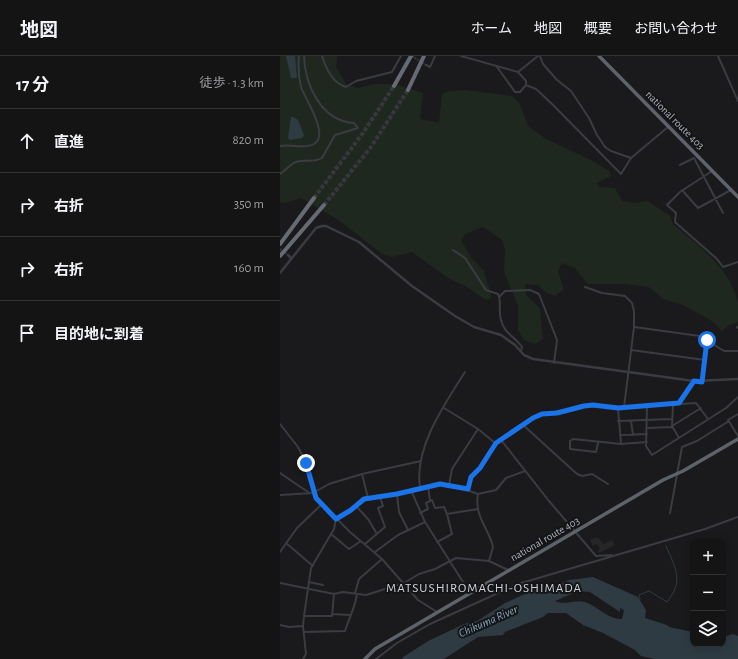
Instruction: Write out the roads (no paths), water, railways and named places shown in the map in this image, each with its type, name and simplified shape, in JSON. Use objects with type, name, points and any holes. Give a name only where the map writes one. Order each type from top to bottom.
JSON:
[{"type":"highway","points":[[394,86],[411,56]]},
{"type":"highway","points":[[408,90],[424,56]]},
{"type":"highway","name":"national route 403","points":[[599,56],[695,156],[738,197]]},
{"type":"highway","points":[[280,244],[314,198]]},
{"type":"highway","points":[[280,256],[324,205]]},
{"type":"highway","name":"national route 403","points":[[365,659],[375,650],[437,612],[738,438]]},
{"type":"street","points":[[280,146],[310,146],[316,142],[320,136],[318,126],[302,88],[298,56]]},
{"type":"street","points":[[280,174],[294,163],[308,160],[318,161],[322,158],[335,135],[358,128],[354,123],[344,122],[332,118],[316,100],[306,72],[304,56]]},
{"type":"street","points":[[322,56],[328,72],[339,84],[346,87],[356,81],[392,72],[401,56]]},
{"type":"street","points":[[426,65],[430,67],[435,56]]},
{"type":"street","points":[[461,56],[518,72],[526,81],[526,85]]},
{"type":"street","points":[[518,72],[539,56],[543,64],[556,80],[571,91],[605,146],[611,151],[631,158]]},
{"type":"street","points":[[718,56],[738,101]]},
{"type":"street","points":[[496,66],[515,92],[520,92],[526,85]]},
{"type":"street","points":[[526,85],[536,89],[551,103],[621,174],[631,158],[668,127]]},
{"type":"street","points":[[680,165],[695,156],[723,213]]},
{"type":"street","points":[[712,171],[682,190],[667,205],[676,213],[675,222],[717,259],[723,267],[738,262]]},
{"type":"street","points":[[682,190],[698,208],[731,190]]},
{"type":"street","points":[[280,273],[316,228],[322,226],[333,229],[359,242],[412,286],[455,316],[474,327],[501,335],[524,355],[533,359],[702,382],[738,379]]},
{"type":"street","points":[[452,250],[465,258],[486,290],[498,294],[501,320],[506,331],[522,347],[521,351]]},
{"type":"street","points":[[288,255],[291,258]]},
{"type":"street","points":[[585,287],[602,293],[625,296],[634,311],[634,327],[624,407]]},
{"type":"street","points":[[499,297],[505,291],[530,290],[539,294],[558,340],[554,363]]},
{"type":"street","points":[[634,327],[700,336],[724,351],[738,351]]},
{"type":"street","points":[[702,382],[708,340]]},
{"type":"street","points":[[631,350],[705,360]]},
{"type":"street","points":[[420,487],[418,473],[422,449],[465,372]]},
{"type":"street","points":[[679,403],[694,381]]},
{"type":"street","points":[[646,405],[646,446],[652,455],[726,408],[738,397]]},
{"type":"street","points":[[468,489],[471,477],[480,468],[496,443],[522,424],[542,414],[557,413],[593,405],[618,408],[646,405],[696,403],[701,408],[708,420]]},
{"type":"street","points":[[672,405],[673,426],[679,438]]},
{"type":"street","points":[[444,408],[478,429],[496,443]]},
{"type":"street","points":[[618,408],[621,444]]},
{"type":"street","points":[[647,428],[673,426],[701,408]]},
{"type":"street","points":[[670,513],[682,447],[697,441],[738,414]]},
{"type":"street","points":[[618,421],[672,419]]},
{"type":"street","points":[[631,421],[633,435]]},
{"type":"street","points":[[729,421],[738,438]]},
{"type":"street","points":[[280,424],[298,446],[306,463],[313,493],[322,504],[336,519],[375,552],[418,600],[437,612]]},
{"type":"street","points":[[522,424],[570,470],[582,476],[592,474],[608,484]]},
{"type":"street","points":[[449,485],[452,469],[478,429]]},
{"type":"street","points":[[620,435],[647,434]]},
{"type":"street","points":[[598,443],[596,452],[570,449],[570,441],[573,439],[598,443],[621,444],[647,442]]},
{"type":"street","points":[[501,440],[549,501],[596,556],[614,556]]},
{"type":"street","points":[[280,495],[313,493],[329,484],[362,474],[421,461]]},
{"type":"street","points":[[303,659],[306,654],[303,626],[307,589],[313,566],[334,529],[336,519],[364,499],[397,494],[420,487],[440,484],[468,489],[478,494],[496,490],[506,478],[526,471]]},
{"type":"street","points":[[280,473],[309,493]]},
{"type":"street","points":[[362,474],[368,498]]},
{"type":"street","points":[[428,486],[430,501]]},
{"type":"street","points":[[411,490],[425,522],[470,593]]},
{"type":"street","points":[[397,494],[399,512],[408,530]]},
{"type":"street","points":[[478,494],[478,509],[482,525],[492,543],[492,551],[489,561]]},
{"type":"street","points":[[365,544],[385,527],[378,508],[383,506],[380,497]]},
{"type":"street","points":[[420,513],[428,509],[426,503],[430,501]]},
{"type":"street","points":[[430,501],[434,502],[436,508],[444,507],[452,534],[437,542]]},
{"type":"street","points":[[280,552],[285,543],[302,522],[322,504]]},
{"type":"street","points":[[356,506],[368,519],[377,534]]},
{"type":"street","points":[[447,514],[478,509]]},
{"type":"street","points":[[376,659],[405,638],[480,600],[518,584],[705,529],[738,517]]},
{"type":"street","points":[[375,552],[386,542],[425,522]]},
{"type":"street","points":[[331,534],[349,549],[361,541]]},
{"type":"street","points":[[285,543],[313,566]]},
{"type":"street","points":[[280,583],[334,594],[343,592],[371,594],[404,583],[419,574],[435,569],[456,558],[489,561],[508,570]]},
{"type":"street","points":[[304,632],[344,631],[355,606],[359,578],[382,559]]},
{"type":"street","points":[[309,582],[323,585]]},
{"type":"street","points":[[332,614],[334,594]]},
{"type":"street","points":[[304,616],[332,616],[332,614],[350,615]]},
{"type":"street","points":[[280,625],[288,627],[303,626]]},
{"type":"water","points":[[286,56],[295,56],[297,78],[291,78]]},
{"type":"water","points":[[291,117],[298,120],[304,135],[302,138],[290,140],[288,138]]},
{"type":"water","name":"Chikuma River","points":[[593,577],[638,597],[646,610],[645,618],[669,627],[690,631],[690,647],[726,647],[726,636],[733,634],[738,636],[738,659],[655,659],[641,656],[635,650],[603,633],[583,625],[566,613],[548,613],[543,617],[505,632],[503,635],[478,637],[444,659],[402,659],[430,640],[464,624],[477,621],[505,603],[529,592],[550,586],[558,586],[569,580]],"holes":[[[578,591],[590,592],[620,612],[620,608],[624,610],[622,619],[617,619],[585,602],[577,601],[563,603],[555,601]]]},
{"type":"waterway","points":[[640,599],[639,595],[649,591],[667,602],[672,595],[677,581],[677,575],[666,546]]},
{"type":"tunnel","points":[[412,56],[426,65]]},
{"type":"tunnel","points":[[314,198],[363,133],[394,86]]},
{"type":"tunnel","points":[[324,205],[371,147],[408,90]]},
{"type":"tunnel","points":[[280,249],[288,255]]},
{"type":"district","name":"MATSUSHIROMACHI-OSHIMADA","points":[[484,588]]}]
